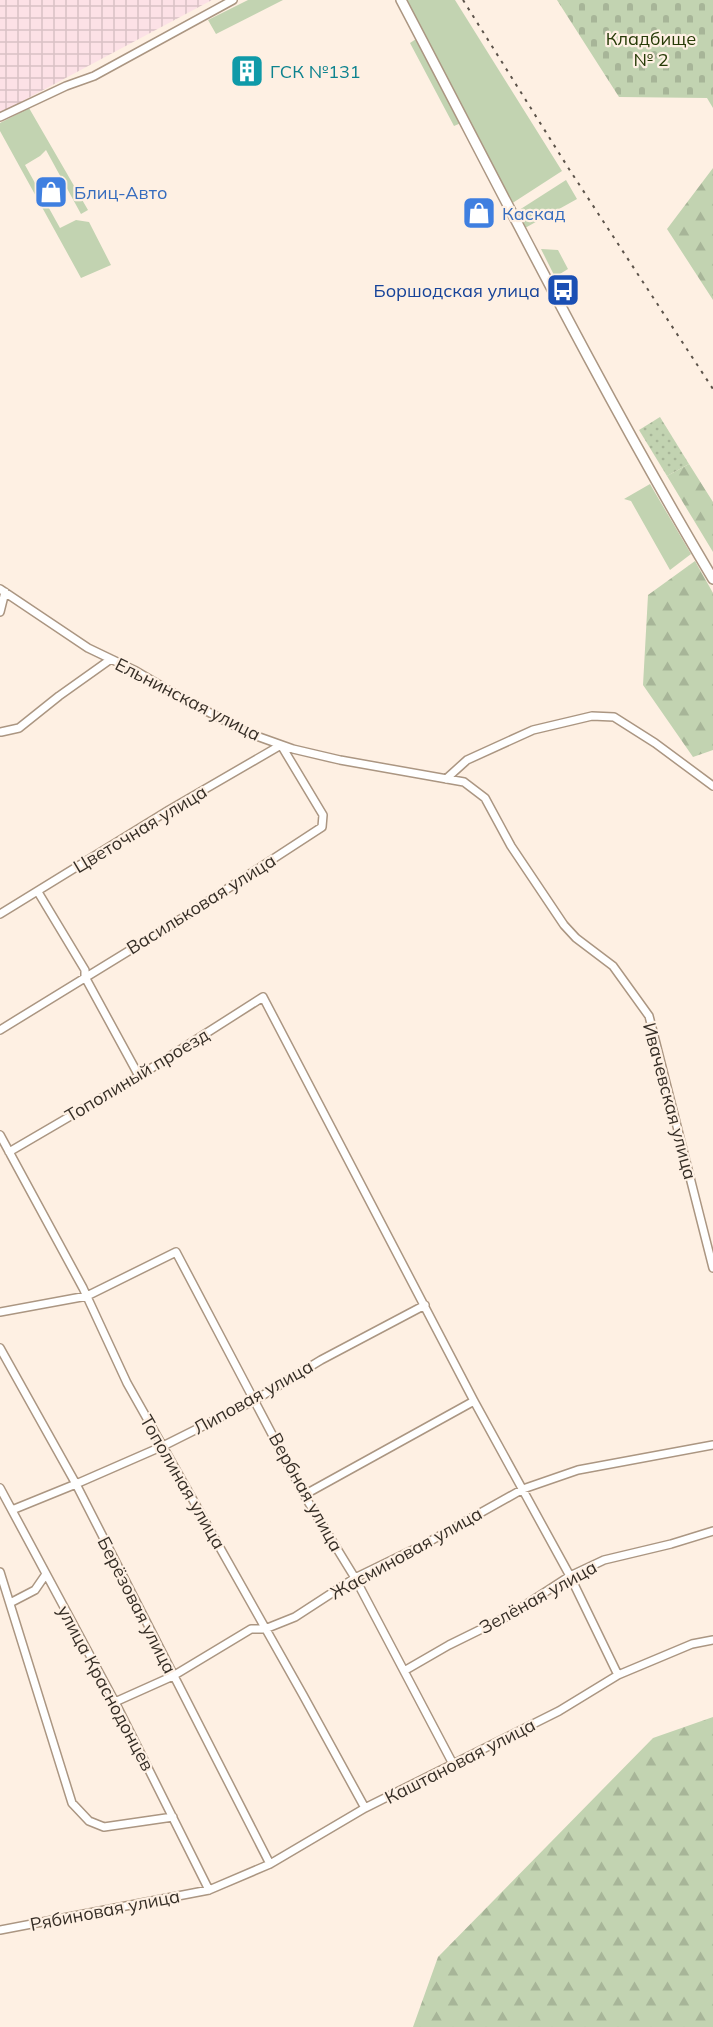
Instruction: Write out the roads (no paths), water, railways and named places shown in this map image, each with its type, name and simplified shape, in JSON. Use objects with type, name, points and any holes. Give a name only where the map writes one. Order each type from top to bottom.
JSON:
[{"type":"street","points":[[0,117],[66,86],[94,76],[233,0]]},
{"type":"street","points":[[401,0],[610,398],[713,579]]},
{"type":"street","points":[[0,612],[2,590]]},
{"type":"street","name":"Ельнинская улица","points":[[2,590],[66,634],[248,733],[281,745],[340,760],[464,782]]},
{"type":"street","points":[[1,732],[19,728],[58,696],[111,659]]},
{"type":"street","points":[[446,778],[467,760],[533,730],[592,717],[614,717],[655,743],[713,786]]},
{"type":"street","name":"Цветочная улица","points":[[0,914],[169,810],[281,745]]},
{"type":"street","name":"Васильковая улица","points":[[0,1030],[184,917],[322,827],[323,815],[281,745]]},
{"type":"street","name":"Ивачевская улица","points":[[464,782],[485,798],[511,846],[564,925],[576,938],[613,966],[649,1016],[713,1268]]},
{"type":"street","points":[[38,892],[85,970],[86,977],[139,1076]]},
{"type":"street","name":"Тополиный проезд","points":[[9,1152],[139,1076],[263,997],[425,1305]]},
{"type":"street","name":"Тополиная улица","points":[[0,1136],[87,1296],[127,1383],[365,1809]]},
{"type":"street","name":"Вербная улица","points":[[87,1296],[176,1252],[304,1495],[355,1578],[453,1764]]},
{"type":"street","points":[[0,1312],[87,1296]]},
{"type":"street","points":[[425,1305],[474,1401],[570,1575],[618,1675]]},
{"type":"street","name":"Липовая улица","points":[[12,1510],[163,1446],[255,1400],[321,1360],[425,1305]]},
{"type":"street","name":"Берёзовая улица","points":[[0,1348],[76,1484],[172,1676],[270,1864]]},
{"type":"street","points":[[304,1495],[474,1401]]},
{"type":"street","name":"Жасминовая улица","points":[[115,1702],[172,1676],[252,1629],[265,1629],[295,1617],[355,1578],[523,1489],[578,1470],[713,1445]]},
{"type":"street","name":"улица Краснодонцев","points":[[0,1488],[115,1702],[209,1890]]},
{"type":"street","name":"Зелёная улица","points":[[404,1671],[449,1645],[510,1616],[570,1575],[604,1560],[713,1531]]},
{"type":"street","points":[[0,1572],[72,1803],[89,1821],[104,1827],[173,1817]]},
{"type":"street","points":[[10,1603],[35,1590],[46,1574]]},
{"type":"street","name":"Каштановая улица","points":[[209,1890],[270,1864],[365,1809],[559,1711],[618,1675],[692,1644],[713,1640]]},
{"type":"street","name":"Рябиновая улица","points":[[0,1930],[209,1890]]},
{"type":"railway","points":[[463,0],[569,169],[713,389]]},
{"type":"place","name":"ГСК №131","points":[[247,71]]},
{"type":"place","name":"Блиц-Авто","points":[[51,192]]},
{"type":"place","name":"Каскад","points":[[479,213]]},
{"type":"place","name":"Боршодская улица","points":[[563,290]]},
{"type":"park label","name":"Кладбище № 2","points":[[651,48]]}]
